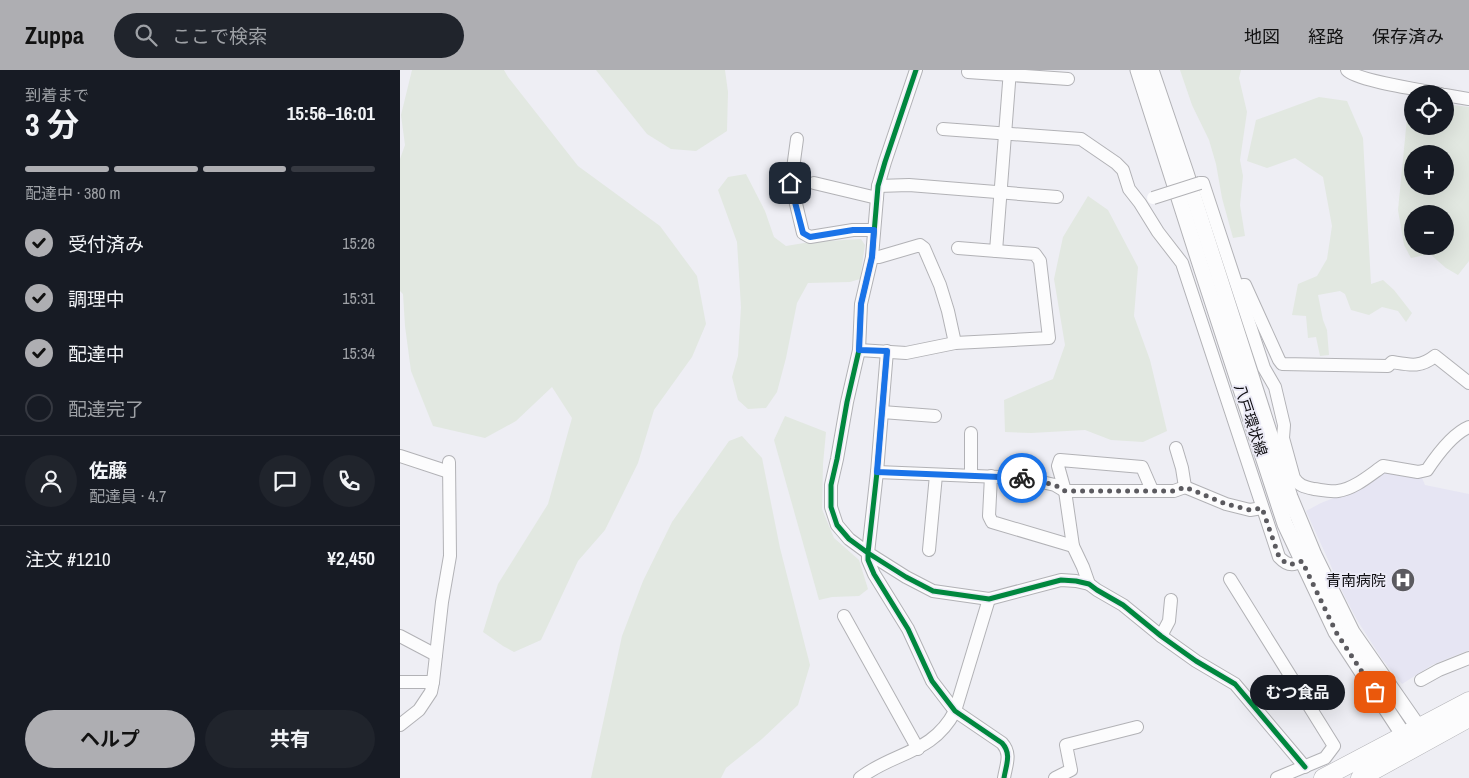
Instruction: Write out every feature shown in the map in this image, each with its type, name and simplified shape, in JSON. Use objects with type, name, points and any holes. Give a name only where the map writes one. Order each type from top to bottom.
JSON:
[{"type":"highway","points":[[1360,778],[1469,701]]},
{"type":"highway","points":[[1323,778],[1416,738],[1469,718]]},
{"type":"main road","name":"八戸環状線","points":[[1138,70],[1250,395]]},
{"type":"main road","name":"八戸環状線","points":[[1151,70],[1186,172],[1250,395],[1274,491],[1286,524],[1308,558],[1336,632],[1355,663],[1416,738]]},
{"type":"street","points":[[916,70],[885,162],[878,192],[872,257],[861,304],[859,350],[831,484],[831,507],[837,526],[849,539],[868,553],[906,578],[933,591],[989,598],[1061,580],[1089,584],[1123,605],[1196,662],[1235,684],[1305,767]]},
{"type":"street","points":[[1347,70],[1351,74],[1366,79],[1404,87]]},
{"type":"street","points":[[968,72],[1010,72],[1068,79]]},
{"type":"street","points":[[996,251],[1010,72]]},
{"type":"street","points":[[1454,97],[1469,100]]},
{"type":"street","points":[[943,128],[1081,139],[1123,170],[1129,189],[1182,263],[1279,557],[1289,565],[1308,558]]},
{"type":"street","points":[[797,139],[790,183],[803,233],[810,237],[853,230],[874,230]]},
{"type":"street","points":[[814,183],[878,192],[908,185],[1057,197]]},
{"type":"street","points":[[1140,203],[1203,183],[1264,368],[1275,387],[1284,425],[1283,438],[1297,484],[1326,491],[1339,491],[1352,487],[1383,466],[1418,472],[1427,470],[1439,452],[1464,429],[1469,427]]},
{"type":"street","points":[[872,257],[920,245],[924,248],[940,284],[948,311],[954,343]]},
{"type":"street","points":[[859,350],[906,353],[954,343],[1049,338],[1040,261],[1035,254],[958,248]]},
{"type":"street","points":[[1238,286],[1245,285],[1282,364],[1388,366],[1392,362],[1418,365],[1428,362],[1435,356],[1469,383]]},
{"type":"street","points":[[887,351],[868,560],[874,574],[908,629],[932,681],[955,711],[1007,748],[1008,754],[1004,778]]},
{"type":"street","points":[[1250,395],[1275,387]]},
{"type":"street","points":[[882,412],[935,416]]},
{"type":"street","points":[[970,434],[970,476]]},
{"type":"street","points":[[1176,448],[1185,487]]},
{"type":"street","points":[[400,456],[449,467],[450,556],[442,602],[431,692],[419,710],[400,725]]},
{"type":"street","points":[[1089,584],[1073,546],[1065,491],[1058,466],[1060,460],[1142,467],[1152,490]]},
{"type":"street","points":[[877,472],[1024,478],[1055,485],[1065,491],[1174,491],[1185,487],[1226,504],[1250,510],[1262,508]]},
{"type":"street","points":[[929,550],[936,475]]},
{"type":"street","points":[[991,476],[989,516],[992,522],[1073,546]]},
{"type":"street","points":[[1230,579],[1334,746],[1325,758],[1277,778]]},
{"type":"street","points":[[860,778],[871,769],[918,749],[950,722],[989,598]]},
{"type":"street","points":[[1161,636],[1169,621],[1171,600]]},
{"type":"street","points":[[844,616],[918,749]]},
{"type":"street","points":[[400,636],[436,655]]},
{"type":"street","points":[[1421,680],[1439,670],[1469,658]]},
{"type":"street","points":[[400,682],[433,682]]},
{"type":"street","points":[[1055,778],[1071,770],[1066,744],[1137,727]]},
{"type":"shaded area","points":[[412,70],[504,70],[578,166],[660,226],[697,276],[706,324],[692,357],[654,410],[638,463],[605,530],[578,561],[541,640],[514,652],[483,632],[498,584],[548,504],[572,418],[552,387],[516,421],[485,438],[433,426],[411,371],[403,294],[400,291],[400,159],[405,145],[401,115]]},
{"type":"shaded area","points":[[596,70],[725,70],[728,92],[727,131],[696,151],[671,149],[647,134]]},
{"type":"shaded area","points":[[1180,70],[1241,70],[1239,78],[1247,112],[1240,160],[1243,176],[1240,205],[1245,236],[1233,238],[1209,140],[1192,105]]},
{"type":"shaded area","points":[[1319,97],[1347,101],[1363,138],[1371,284],[1383,280],[1394,290],[1412,313],[1406,322],[1398,311],[1382,307],[1369,315],[1351,310],[1345,294],[1340,291],[1318,295],[1327,330],[1329,355],[1320,356],[1316,337],[1308,338],[1306,316],[1292,315],[1298,284],[1317,276],[1327,259],[1332,226],[1323,177],[1295,158],[1267,168],[1247,161],[1256,120]]},
{"type":"shaded area","points":[[1454,105],[1469,107],[1469,261],[1458,275],[1446,268],[1431,255],[1454,255],[1454,205],[1404,205],[1404,245],[1398,210],[1404,149],[1404,195],[1454,195],[1454,145],[1404,145],[1405,135],[1454,135]]},
{"type":"shaded area","points":[[746,174],[765,211],[774,237],[786,246],[810,242],[861,239],[865,245],[860,279],[850,282],[808,283],[797,303],[777,392],[766,408],[748,409],[738,400],[732,377],[738,356],[741,307],[737,242],[718,190],[728,177]]},
{"type":"shaded area","points":[[1088,196],[1108,210],[1138,267],[1134,316],[1150,360],[1167,431],[1143,442],[1111,440],[1085,430],[1031,433],[1005,432],[1004,400],[1053,379],[1065,345],[1054,279],[1063,237]]},
{"type":"shaded area","points":[[1409,255],[1425,255],[1411,258]]},
{"type":"shaded area","points":[[785,416],[826,432],[822,509],[834,538],[859,560],[868,589],[859,596],[832,597],[819,600],[774,440]]},
{"type":"shaded area","points":[[742,436],[762,458],[780,548],[810,665],[798,705],[762,739],[726,768],[721,778],[591,778],[622,636],[643,581],[672,522],[729,441]]},
{"type":"shaded area","name":"青南病院","points":[[1385,471],[1422,478],[1425,485],[1469,494],[1469,650],[1432,665],[1402,684],[1382,659],[1357,620],[1306,511],[1354,490]]},
{"type":"cycle path","points":[[916,70],[878,186],[872,257],[861,304],[859,350],[831,485],[831,507],[837,525],[849,539],[868,553],[868,560],[874,574],[908,629],[932,681],[955,711],[1005,747],[1008,760],[1004,778]]},
{"type":"cycle path","points":[[887,351],[868,553],[906,577],[933,591],[989,599],[1061,580],[1089,584],[1123,605],[1196,661],[1235,684],[1305,767]]},
{"type":"way so far","points":[[1022,478],[1055,485],[1065,491],[1174,491],[1185,487],[1226,504],[1250,510],[1262,508],[1279,557],[1289,565],[1302,561],[1336,632],[1375,692]]},
{"type":"place","name":"青南病院","points":[[1403,580]]},
{"type":"place","name":"むつ食品","points":[[1375,692]]},
{"type":"route","points":[[790,183],[803,233],[810,237],[853,230],[874,230],[872,257],[861,304],[859,350],[887,351],[877,472],[1022,478]]}]
